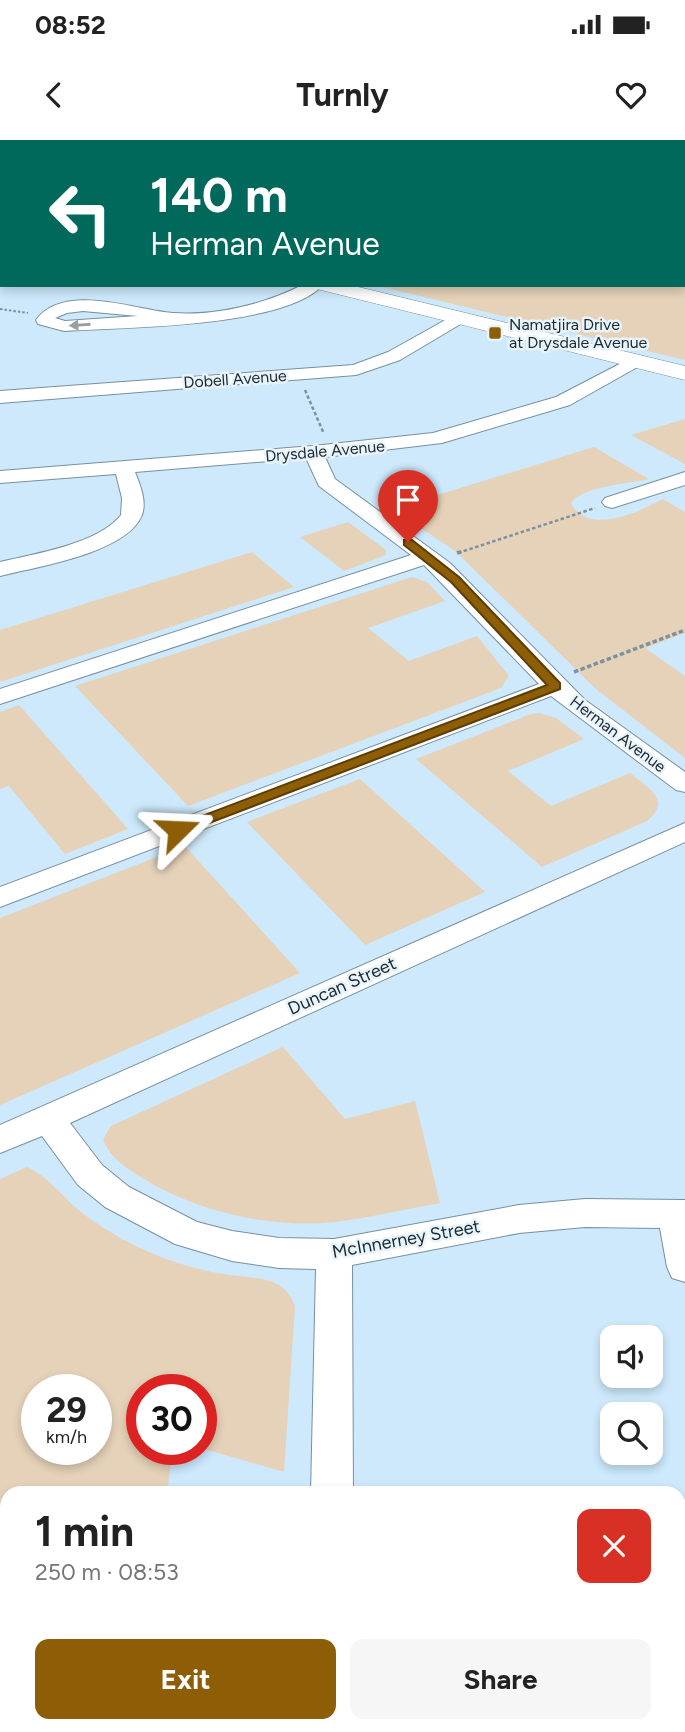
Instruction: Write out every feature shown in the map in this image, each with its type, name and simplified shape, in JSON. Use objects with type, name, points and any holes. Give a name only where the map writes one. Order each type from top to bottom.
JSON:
[{"type":"street","points":[[46,315],[44,320],[48,323],[64,326],[258,310],[288,300],[311,287]]},
{"type":"street","points":[[332,287],[685,373]]},
{"type":"street","name":"Dobell Avenue","points":[[0,397],[298,375],[373,365],[394,356],[458,318]]},
{"type":"street","name":"Drysdale Avenue","points":[[0,477],[322,451],[435,439],[544,408],[587,390],[635,360]]},
{"type":"street","name":"Herman Avenue","points":[[322,451],[326,482],[455,580],[576,705],[685,784]]},
{"type":"street","points":[[0,569],[85,545],[120,529],[128,522],[133,505],[124,467]]},
{"type":"street","points":[[612,502],[685,478]]},
{"type":"street","points":[[0,697],[428,557]]},
{"type":"street","points":[[0,898],[555,686]]},
{"type":"street","name":"Duncan Street","points":[[0,1140],[685,832]]},
{"type":"street","name":"McInnerney Street","points":[[47,1119],[90,1175],[117,1197],[188,1234],[232,1246],[279,1253],[334,1254],[519,1219],[585,1213],[680,1214]]},
{"type":"street","points":[[680,1214],[685,1267]]},
{"type":"street","points":[[332,1486],[334,1254]]},
{"type":"path","points":[[0,309],[46,315]]},
{"type":"path","points":[[298,375],[322,451]]},
{"type":"path","points":[[428,557],[446,557],[612,502]]},
{"type":"path","points":[[555,686],[564,676],[685,630]]},
{"type":"shaded area","points":[[382,287],[685,287],[685,360]]},
{"type":"shaded area","points":[[685,419],[685,464],[631,435]]},
{"type":"shaded area","points":[[594,447],[649,479],[607,486],[585,493],[571,503],[579,513],[602,520],[615,518],[663,499],[685,512],[685,633],[645,648],[685,676],[685,758],[596,689],[455,551],[392,509]]},
{"type":"shaded area","points":[[348,522],[386,550],[386,555],[344,571],[300,537]]},
{"type":"shaded area","points":[[252,552],[294,587],[0,682],[0,630]]},
{"type":"shaded area","points":[[412,577],[427,582],[445,601],[368,628],[409,661],[477,636],[509,676],[501,688],[188,806],[75,686]]},
{"type":"shaded area","points":[[19,705],[128,829],[65,854],[9,786],[0,789],[0,712]]},
{"type":"shaded area","points":[[539,713],[556,718],[584,739],[508,771],[551,806],[630,773],[650,789],[658,800],[658,807],[647,821],[542,867],[416,759]]},
{"type":"shaded area","points":[[360,779],[485,892],[365,945],[247,822]]},
{"type":"shaded area","points":[[185,846],[300,973],[0,1105],[0,918]]},
{"type":"shaded area","points":[[283,1047],[345,1119],[415,1101],[440,1203],[334,1222],[310,1224],[261,1220],[212,1209],[165,1191],[126,1167],[109,1152],[103,1139],[111,1126]]},
{"type":"shaded area","points":[[27,1167],[43,1177],[85,1215],[120,1238],[177,1263],[272,1282],[286,1290],[291,1297],[295,1306],[284,1472],[217,1453],[217,1374],[126,1374],[126,1465],[171,1465],[168,1486],[0,1486],[0,1179]]},
{"type":"place","name":"Namatjira Drive at Drysdale Avenue","points":[[495,333]]},
{"type":"route","points":[[178,830],[555,686],[455,580],[408,542]]}]
